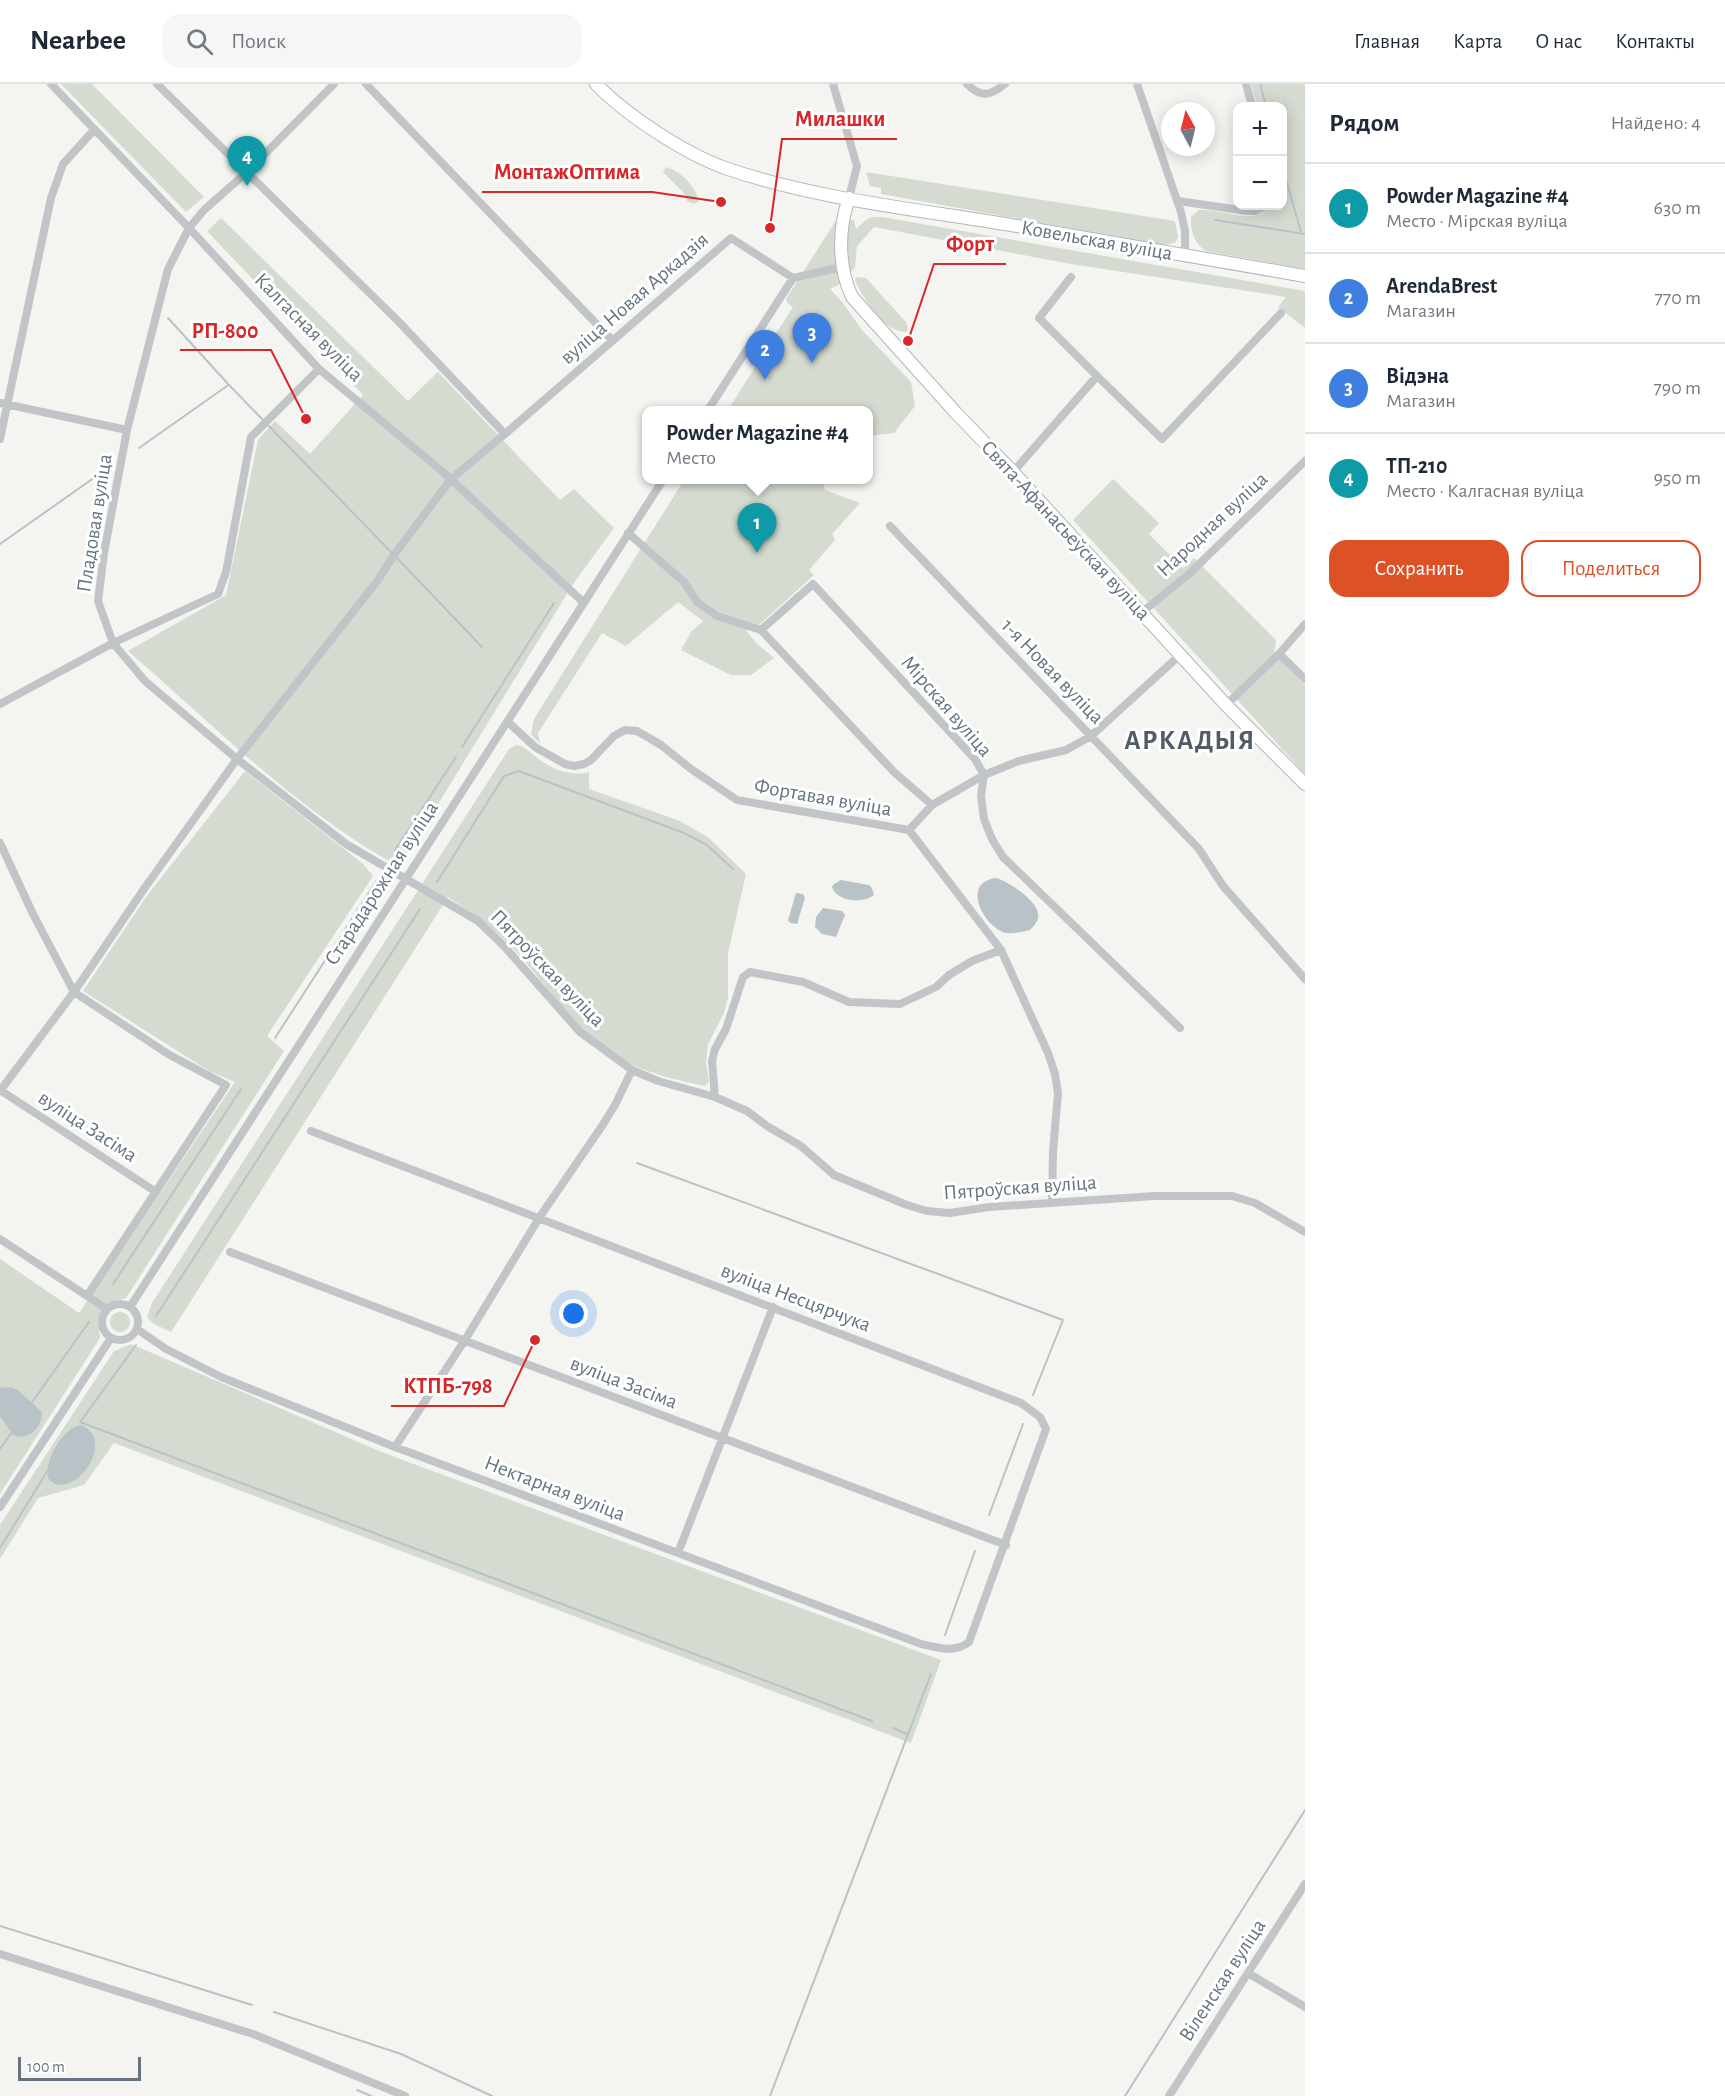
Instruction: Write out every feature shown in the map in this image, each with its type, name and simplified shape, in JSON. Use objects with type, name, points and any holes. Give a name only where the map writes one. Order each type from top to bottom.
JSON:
[{"type":"street","name":"Калгасная вуліца","points":[[51,84],[189,228],[319,369],[450,478],[584,602]]},
{"type":"street","points":[[157,84],[398,321],[505,434]]},
{"type":"street","name":"Пладовая вуліца","points":[[334,84],[247,172],[204,210],[189,228],[168,269],[127,430],[104,553],[98,601],[113,643],[145,681],[237,759],[346,844],[405,879]]},
{"type":"street","points":[[366,84],[612,340]]},
{"type":"street","name":"Ковельская вуліца","points":[[596,84],[651,128],[685,149],[723,167],[768,181],[849,198],[1305,276]]},
{"type":"street","points":[[711,406],[793,278],[842,267],[843,214],[857,166],[833,84]]},
{"type":"street","points":[[967,84],[976,93],[983,94],[991,93],[1005,84]]},
{"type":"street","points":[[1137,84],[1178,201],[1185,231],[1185,255]]},
{"type":"street","points":[[1246,84],[1251,102]]},
{"type":"street","points":[[0,439],[4,404],[51,198],[63,164],[94,130]]},
{"type":"street","points":[[1178,201],[1233,210]]},
{"type":"street","points":[[1234,210],[1247,212],[1253,210]]},
{"type":"street","name":"вуліца Новая Аркадзія","points":[[0,1090],[74,992],[237,759],[378,580],[450,478],[505,434],[731,238],[793,278]]},
{"type":"street","name":"Свята-Афанасьеўская вуліца","points":[[842,267],[849,290],[864,312],[1226,705],[1305,784]]},
{"type":"street","points":[[1071,277],[1039,318],[1162,439],[1281,313]]},
{"type":"street","points":[[0,704],[113,643],[218,594],[226,572],[251,436],[319,369]]},
{"type":"street","points":[[1013,472],[1097,376]]},
{"type":"street","points":[[4,404],[127,430]]},
{"type":"street","name":"Народная вуліца","points":[[1141,613],[1190,573],[1305,461]]},
{"type":"street","name":"Старадарожная вуліца","points":[[130,1307],[660,484]]},
{"type":"street","name":"1-я Новая вуліца","points":[[890,526],[1199,849],[1223,886],[1305,979]]},
{"type":"street","name":"Фортавая вуліца","points":[[628,533],[684,582],[697,602],[717,616],[761,630],[894,772],[932,805]]},
{"type":"street","name":"Мірская вуліца","points":[[761,630],[813,584],[975,759],[984,775],[981,796],[984,819],[1003,857],[1180,1028]]},
{"type":"street","points":[[1226,705],[1279,654],[1305,624]]},
{"type":"street","points":[[1279,654],[1305,679]]},
{"type":"street","points":[[909,830],[932,805],[984,775],[1019,761],[1066,750],[1091,736],[1180,655]]},
{"type":"street","name":"Фортавая вуліца","points":[[508,722],[534,747],[565,764],[574,766],[584,764],[591,760],[614,736],[625,730],[637,731],[661,745],[691,769],[737,800],[909,830],[1001,950],[1048,1053],[1058,1093],[1052,1203]]},
{"type":"street","points":[[0,843],[33,914],[74,992],[168,1054],[226,1085],[87,1296]]},
{"type":"street","name":"Пятроўская вуліца","points":[[405,879],[478,921],[503,945],[580,1032],[632,1070],[658,1081],[716,1097],[747,1111],[801,1146],[834,1175],[907,1205],[927,1211],[950,1213],[989,1207],[1154,1196],[1232,1196],[1255,1203],[1305,1232]]},
{"type":"street","points":[[716,1097],[712,1061],[715,1049],[726,1029],[743,977],[750,972],[803,982],[826,990],[849,1002],[900,1004],[936,987],[949,975],[972,961],[1001,950]]},
{"type":"street","points":[[395,1447],[465,1340],[538,1218],[602,1126],[632,1070]]},
{"type":"street","name":"вуліца Засіма","points":[[0,1090],[156,1192]]},
{"type":"street","name":"вуліца Несцярчука","points":[[311,1131],[1022,1403],[1040,1417],[1046,1429],[1006,1545],[969,1642]]},
{"type":"street","points":[[0,1239],[107,1309]]},
{"type":"street","name":"вуліца Засіма","points":[[230,1252],[1006,1545]]},
{"type":"street","points":[[116,1304],[130,1307],[138,1318],[137,1329],[128,1338],[119,1340],[111,1338],[102,1326],[103,1316],[107,1309],[116,1304]]},
{"type":"street","points":[[678,1553],[772,1307]]},
{"type":"street","name":"Нектарная вуліца","points":[[137,1329],[166,1349],[221,1377],[395,1447],[921,1644],[959,1648],[969,1642]]},
{"type":"street","points":[[0,1507],[111,1338]]},
{"type":"street","name":"Віленская вуліца","points":[[1168,2096],[1305,1884]]},
{"type":"street","points":[[0,1954],[253,2034],[405,2096]]},
{"type":"street","points":[[1248,1973],[1305,2007]]},
{"type":"shaded area","points":[[61,84],[92,84],[204,197],[186,212]]},
{"type":"shaded area","points":[[1251,84],[1305,84],[1305,269],[1206,251],[1198,245],[1192,232],[1191,217],[1199,210],[1252,216],[1268,210],[1287,210],[1287,102],[1256,102]]},
{"type":"shaded area","points":[[666,167],[687,180],[699,201],[694,204],[687,201],[683,192],[663,172]]},
{"type":"shaded area","points":[[866,172],[1175,221],[1178,237],[1175,243],[1163,245],[881,194],[881,188],[870,186]]},
{"type":"shaded area","points":[[882,217],[1305,291],[1305,328],[1278,307],[1286,297],[1071,264],[874,227],[857,246],[855,267],[840,284],[830,289],[862,330],[911,382],[915,406],[894,433],[873,435],[873,406],[731,406],[793,307],[786,299],[835,222],[854,220],[856,229],[866,220]]},
{"type":"shaded area","points":[[221,218],[408,401],[438,372],[560,500],[574,489],[614,528],[573,584],[408,853],[389,861],[319,815],[286,789],[128,651],[226,595],[258,440],[275,421],[310,454],[363,395],[207,231]]},
{"type":"shaded area","points":[[856,277],[866,278],[906,322],[908,329],[906,332],[889,326],[875,313],[855,281]]},
{"type":"shaded area","points":[[1113,479],[1159,523],[1149,534],[1183,568],[1194,558],[1276,640],[1274,655],[1305,685],[1305,774],[1073,520]]},
{"type":"shaded area","points":[[681,484],[823,484],[825,490],[860,503],[832,534],[835,540],[809,570],[814,575],[760,624],[746,630],[756,643],[774,658],[751,675],[731,675],[681,650],[691,632],[703,621],[678,602],[626,646],[602,633],[538,733],[540,743],[531,735],[534,719]]},
{"type":"shaded area","points":[[516,745],[561,771],[589,772],[589,789],[680,821],[709,838],[746,874],[728,953],[728,998],[724,1013],[708,1044],[706,1062],[709,1082],[705,1086],[650,1072],[629,1063],[602,1046],[560,1005],[510,945],[488,925],[448,897],[171,1332],[154,1324],[147,1317],[152,1303],[509,749]]},
{"type":"shaded area","points":[[245,771],[362,863],[373,876],[267,1036],[284,1051],[126,1298],[111,1302],[98,1318],[100,1338],[0,1494],[0,1259],[79,1313],[235,1082],[209,1071],[83,991],[146,897]]},
{"type":"shaded area","points":[[996,878],[1016,888],[1035,906],[1038,918],[1030,930],[1006,933],[990,923],[984,914],[979,905],[979,888],[985,881]]},
{"type":"shaded area","points":[[841,880],[869,885],[874,895],[864,900],[851,900],[839,896],[832,887]]},
{"type":"shaded area","points":[[796,893],[803,894],[805,898],[797,924],[790,923],[788,920]]},
{"type":"shaded area","points":[[823,908],[842,911],[845,915],[836,937],[822,934],[815,927],[816,917]]},
{"type":"shaded area","points":[[120,1312],[127,1315],[130,1322],[127,1329],[120,1332],[113,1329],[110,1322],[113,1315]]},
{"type":"shaded area","points":[[131,1344],[384,1453],[941,1660],[911,1743],[114,1443],[84,1485],[38,1498],[0,1559],[0,1525],[114,1351]]},
{"type":"shaded area","points":[[11,1387],[19,1391],[42,1412],[40,1423],[29,1435],[13,1435],[0,1416],[0,1388]]},
{"type":"shaded area","points":[[81,1425],[92,1433],[95,1444],[93,1456],[87,1468],[78,1478],[68,1484],[57,1484],[48,1478],[52,1454],[68,1432]]},
{"type":"waterway","points":[[1260,84],[1265,102]]},
{"type":"waterway","points":[[1287,183],[1301,232]]},
{"type":"waterway","points":[[1215,220],[1305,234]]},
{"type":"waterway","points":[[168,318],[229,385],[392,553]]},
{"type":"waterway","points":[[139,448],[227,386]]},
{"type":"waterway","points":[[0,544],[98,475]]},
{"type":"waterway","points":[[396,557],[482,647]]},
{"type":"waterway","points":[[462,747],[554,603]]},
{"type":"waterway","points":[[395,850],[456,757]]},
{"type":"waterway","points":[[437,882],[504,776],[519,771],[684,833],[707,845],[733,869]]},
{"type":"waterway","points":[[275,1038],[377,880]]},
{"type":"waterway","points":[[156,1316],[420,909]]},
{"type":"waterway","points":[[113,1284],[241,1089]]},
{"type":"waterway","points":[[637,1163],[1063,1320],[1033,1395]]},
{"type":"waterway","points":[[30,1405],[89,1322]]},
{"type":"waterway","points":[[81,1421],[136,1345]]},
{"type":"waterway","points":[[80,1422],[872,1721]]},
{"type":"waterway","points":[[989,1515],[1023,1424]]},
{"type":"waterway","points":[[0,1449],[12,1432]]},
{"type":"waterway","points":[[0,1548],[48,1470]]},
{"type":"waterway","points":[[945,1635],[975,1551]]},
{"type":"waterway","points":[[770,2096],[931,1674]]},
{"type":"waterway","points":[[893,1728],[907,1734]]},
{"type":"waterway","points":[[1125,2096],[1305,1810]]},
{"type":"waterway","points":[[0,1926],[252,2005]]},
{"type":"waterway","points":[[274,2012],[401,2054],[492,2096]]},
{"type":"waterway","points":[[357,2090],[371,2096]]},
{"type":"place","name":"ТП-210","points":[[247,186]]},
{"type":"place","name":"МонтажОптима","points":[[721,202]]},
{"type":"place","name":"Милашки","points":[[770,228]]},
{"type":"place","name":"Форт","points":[[908,341]]},
{"type":"place","name":"Відэна","points":[[812,363]]},
{"type":"place","name":"ArendaBrest","points":[[765,380]]},
{"type":"place","name":"РП-800","points":[[306,419]]},
{"type":"place","name":"Powder Magazine #4","points":[[757,553]]},
{"type":"place","name":"КТПБ-798","points":[[535,1340]]},
{"type":"district","name":"АРКАДЫЯ","points":[[1190,740]]}]
